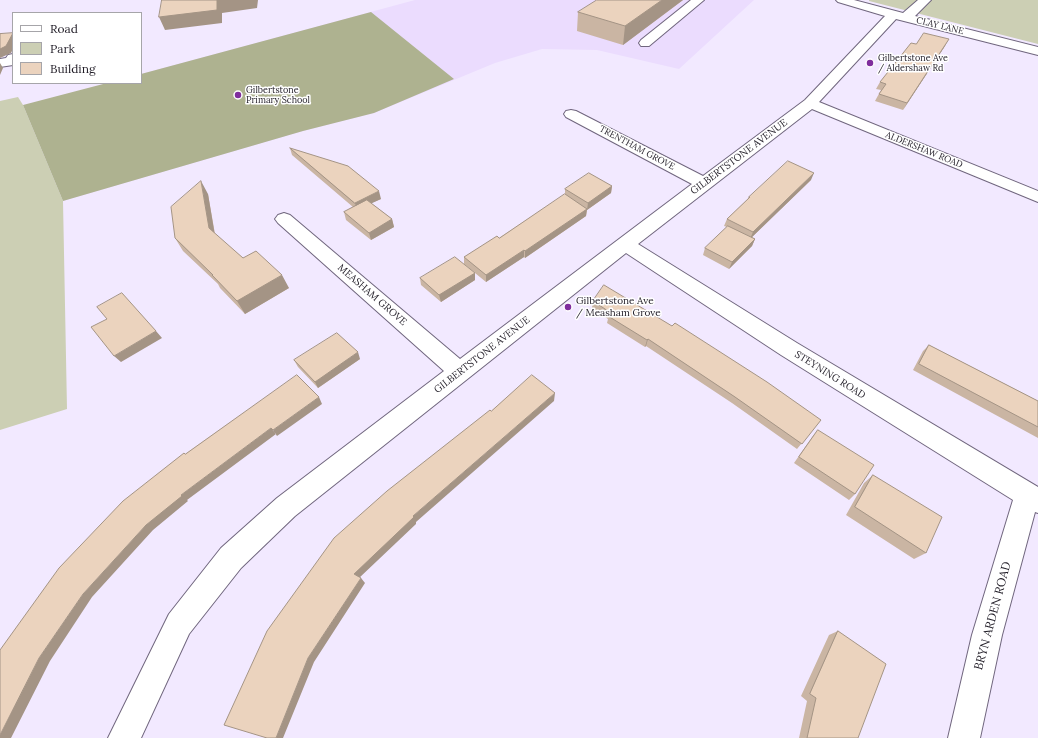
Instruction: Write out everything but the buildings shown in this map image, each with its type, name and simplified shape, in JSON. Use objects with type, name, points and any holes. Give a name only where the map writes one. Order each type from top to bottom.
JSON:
[{"type":"street","points":[[645,43],[698,0]]},
{"type":"street","name":"CLAY LANE","points":[[842,0],[899,17],[914,19],[1038,51]]},
{"type":"street","name":"GILBERTSTONE AVENUE","points":[[124,738],[179,624],[231,558],[286,508],[625,244],[810,103],[899,17],[925,0]]},
{"type":"street","points":[[0,63],[11,62],[12,60]]},
{"type":"street","name":"ALDERSHAW ROAD","points":[[810,103],[1038,197]]},
{"type":"street","name":"TRENTHAM GROVE","points":[[571,114],[704,183]]},
{"type":"street","name":"MEASHAM GROVE","points":[[284,219],[460,372]]},
{"type":"street","name":"STEYNING ROAD","points":[[625,244],[789,349],[1032,498]]},
{"type":"street","name":"BRYN ARDEN ROAD","points":[[964,738],[987,635],[1032,498]]},
{"type":"shaded area","name":"Gilbertstone Primary School","points":[[415,0],[754,0],[679,69],[597,50],[542,49],[495,63],[374,113],[303,131],[63,201],[107,84],[142,84],[142,74]]},
{"type":"green space","points":[[1038,0],[1038,44],[869,1]]},
{"type":"green space","name":"Gilbertstone Primary School","points":[[371,12],[454,79],[374,113],[303,131],[63,201],[23,105],[103,84],[142,84],[142,74]]},
{"type":"green space","points":[[18,97],[23,105],[63,201],[67,409],[0,430],[0,101]]},
{"type":"place","name":"Gilbertstone Ave / Aldershaw Rd","points":[[870,63]]},
{"type":"place","name":"Gilbertstone Primary School","points":[[238,95]]},
{"type":"place","name":"Gilbertstone Ave / Measham Grove","points":[[568,307]]}]
